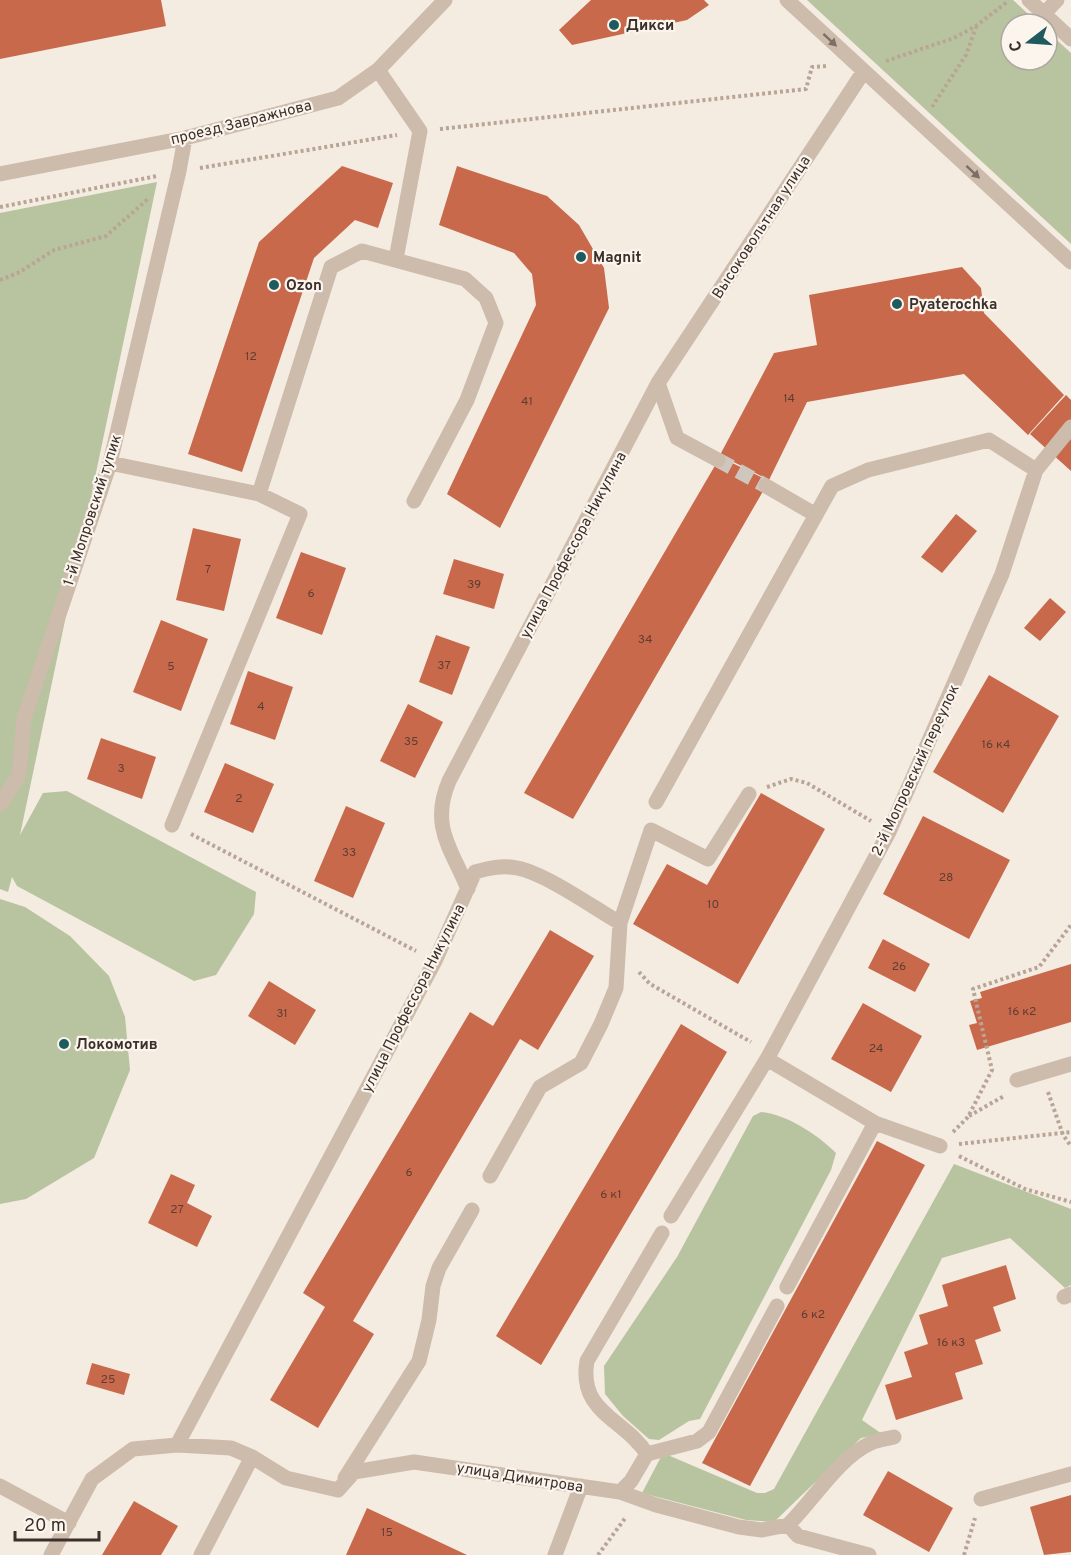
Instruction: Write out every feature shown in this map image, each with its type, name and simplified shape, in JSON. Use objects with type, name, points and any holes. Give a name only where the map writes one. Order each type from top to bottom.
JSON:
[{"type":"street","name":"проезд Завражнова","points":[[0,174],[185,138],[338,98],[378,70],[445,0]]},
{"type":"street","points":[[787,0],[1071,262]]},
{"type":"street","points":[[1029,0],[1042,12]]},
{"type":"street","points":[[1046,12],[1057,0]]},
{"type":"street","points":[[1059,28],[1071,39]]},
{"type":"street","name":"Высоковольтная улица","points":[[658,383],[860,67]]},
{"type":"street","points":[[378,70],[420,131],[396,260]]},
{"type":"street","name":"1-й Мопровский тупик","points":[[0,805],[19,775],[24,718],[110,463],[185,138]]},
{"type":"street","points":[[259,494],[332,267],[362,251],[465,279],[486,298],[495,322],[467,400],[414,501]]},
{"type":"street","points":[[658,383],[677,438],[718,460]]},
{"type":"street","name":"улица Профессора Никулина","points":[[177,1445],[435,961],[468,889],[439,817],[442,798],[658,383]]},
{"type":"street","points":[[656,802],[832,486],[868,470],[989,440],[1036,470],[1071,426]]},
{"type":"street","points":[[110,463],[259,494],[300,514],[172,825]]},
{"type":"street","name":"2-й Мопровский переулок","points":[[671,1216],[769,1056],[890,832],[1002,574],[1036,470]]},
{"type":"street","points":[[766,486],[816,515]]},
{"type":"street","points":[[490,1176],[540,1087],[581,1063],[616,988],[620,923],[651,830],[708,859],[749,794]]},
{"type":"street","points":[[468,889],[475,872],[494,867],[518,868],[538,876],[620,923]]},
{"type":"street","points":[[769,1056],[874,1122],[940,1146]]},
{"type":"street","points":[[1017,1080],[1071,1064]]},
{"type":"street","points":[[787,1287],[874,1122]]},
{"type":"street","points":[[51,1555],[92,1479],[119,1457],[133,1449],[177,1445],[231,1448],[252,1457],[286,1478],[338,1490],[419,1361],[429,1320],[433,1286],[439,1268],[471,1210]]},
{"type":"street","points":[[647,1454],[638,1440],[599,1408],[590,1396],[584,1378],[587,1361],[662,1233]]},
{"type":"street","points":[[620,1492],[631,1482],[647,1454],[697,1441],[709,1432],[777,1306]]},
{"type":"street","points":[[869,1555],[798,1536],[788,1526],[799,1515],[813,1494],[856,1453],[871,1443],[894,1437]]},
{"type":"street","points":[[201,1555],[252,1457]]},
{"type":"street","name":"улица Димитрова","points":[[338,1490],[354,1472],[414,1462],[620,1492],[740,1527],[762,1530],[788,1526]]},
{"type":"street","points":[[981,1499],[1071,1474]]},
{"type":"street","points":[[0,1486],[69,1523]]},
{"type":"street","points":[[555,1555],[581,1486]]},
{"type":"path","points":[[812,67],[860,67],[881,63],[954,38],[976,26],[1010,0]]},
{"type":"path","points":[[921,124],[966,55],[976,26]]},
{"type":"path","points":[[0,280],[20,272],[54,250],[106,236],[179,171]]},
{"type":"path","points":[[749,794],[791,779],[807,783],[890,832]]},
{"type":"path","points":[[172,825],[435,961]]},
{"type":"path","points":[[968,1117],[992,1070],[973,989],[1039,967],[1071,925]]},
{"type":"path","points":[[619,951],[650,984],[769,1056]]},
{"type":"path","points":[[1043,1072],[1063,1135],[1071,1146]]},
{"type":"path","points":[[940,1146],[968,1117],[1013,1090],[1017,1080]]},
{"type":"path","points":[[940,1146],[1063,1135],[1071,1132]]},
{"type":"path","points":[[940,1146],[1025,1189],[1071,1202]]},
{"type":"path","points":[[598,1555],[639,1499]]},
{"type":"path","points":[[964,1555],[981,1499]]},
{"type":"green space","points":[[807,0],[1013,0],[1026,12],[999,12],[999,72],[1059,72],[1059,42],[1071,53],[1071,244]]},
{"type":"green space","points":[[157,182],[20,835],[43,793],[67,791],[256,892],[254,914],[216,975],[194,981],[17,886],[12,877],[8,892],[0,889],[0,213]]},
{"type":"green space","name":"Локомотив","points":[[0,899],[25,907],[70,936],[109,976],[125,1017],[130,1070],[94,1158],[26,1199],[0,1204]]},
{"type":"green space","points":[[761,1112],[791,1121],[829,1146],[836,1153],[831,1170],[700,1419],[689,1421],[659,1440],[649,1439],[623,1416],[605,1394],[604,1366],[677,1257],[753,1116]]},
{"type":"green space","points":[[954,1164],[1071,1209],[1071,1285],[1065,1288],[1010,1238],[942,1258],[862,1420],[882,1434],[861,1438],[774,1522],[746,1520],[642,1493],[663,1453],[757,1493],[765,1493],[774,1489]]},
{"type":"building","points":[[0,0],[161,0],[166,26],[0,59]]},
{"type":"building","name":"Дикси","points":[[591,0],[704,0],[709,5],[687,20],[572,45],[559,30]]},
{"type":"building","points":[[342,166],[393,183],[378,228],[355,220],[314,258],[242,472],[188,454],[259,242]]},
{"type":"building","points":[[457,166],[547,196],[579,225],[604,268],[609,308],[500,528],[447,494],[536,305],[532,274],[514,253],[439,225]]},
{"type":"building","points":[[962,267],[981,288],[984,313],[1064,395],[1028,435],[964,374],[807,402],[769,480],[720,455],[774,353],[817,345],[809,295]]},
{"type":"building","points":[[1066,395],[1071,400],[1071,471],[1030,434]]},
{"type":"building","points":[[720,457],[769,481],[573,819],[524,793]]},
{"type":"building","points":[[956,514],[977,531],[942,573],[921,557]]},
{"type":"building","points":[[193,528],[241,539],[224,611],[176,600]]},
{"type":"building","points":[[301,552],[346,568],[322,635],[276,618]]},
{"type":"building","points":[[454,559],[504,574],[494,609],[443,594]]},
{"type":"building","points":[[1050,598],[1066,612],[1040,641],[1024,628]]},
{"type":"building","points":[[161,620],[208,639],[181,711],[133,692]]},
{"type":"building","points":[[436,635],[470,647],[452,695],[419,682]]},
{"type":"building","points":[[248,671],[293,687],[275,740],[230,724]]},
{"type":"building","points":[[989,675],[1059,716],[1003,813],[933,772]]},
{"type":"building","points":[[408,704],[443,722],[415,778],[380,761]]},
{"type":"building","points":[[101,738],[156,757],[142,799],[87,779]]},
{"type":"building","points":[[225,763],[274,784],[253,833],[204,812]]},
{"type":"building","points":[[761,793],[825,829],[738,984],[633,924],[667,864],[707,885]]},
{"type":"building","points":[[346,806],[385,823],[353,898],[314,881]]},
{"type":"building","points":[[923,816],[1010,860],[969,939],[883,894]]},
{"type":"building","points":[[550,930],[594,956],[538,1050],[520,1039],[353,1321],[374,1334],[318,1428],[270,1400],[325,1307],[303,1293],[470,1012],[493,1026]]},
{"type":"building","points":[[883,939],[930,964],[915,992],[868,968]]},
{"type":"building","points":[[1071,964],[1071,1022],[977,1050],[969,1025],[977,1023],[970,1001],[982,998],[980,992]]},
{"type":"building","points":[[269,981],[316,1010],[295,1045],[248,1016]]},
{"type":"building","points":[[863,1003],[922,1036],[891,1092],[831,1059]]},
{"type":"building","points":[[681,1024],[727,1052],[541,1365],[496,1336]]},
{"type":"building","points":[[877,1141],[925,1165],[750,1486],[702,1463]]},
{"type":"building","points":[[171,1174],[195,1185],[187,1203],[212,1216],[197,1247],[148,1223]]},
{"type":"building","points":[[1006,1265],[1016,1299],[993,1307],[1001,1331],[975,1340],[983,1364],[955,1373],[963,1399],[896,1420],[885,1385],[912,1377],[904,1352],[928,1344],[919,1315],[948,1306],[942,1285]]},
{"type":"building","points":[[92,1363],[130,1374],[124,1395],[86,1384]]},
{"type":"building","points":[[888,1471],[953,1508],[929,1552],[863,1515]]},
{"type":"building","points":[[1071,1495],[1071,1552],[1044,1555],[1030,1507]]},
{"type":"building","points":[[134,1501],[178,1526],[161,1555],[102,1555]]},
{"type":"building","points":[[367,1508],[467,1555],[346,1555]]},
{"type":"tunnel","points":[[718,460],[766,486]]},
{"type":"place","name":"Дикси","points":[[614,25]]},
{"type":"place","name":"Magnit","points":[[581,257]]},
{"type":"place","name":"Ozon","points":[[274,285]]},
{"type":"place","name":"Pyaterochka","points":[[897,304]]},
{"type":"place","name":"Локомотив","points":[[64,1044]]}]
